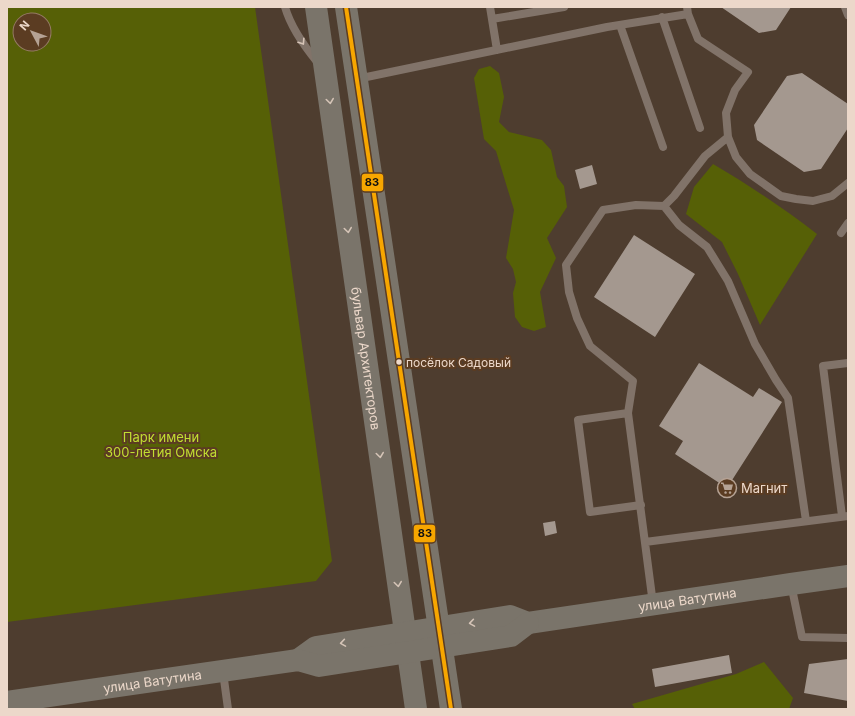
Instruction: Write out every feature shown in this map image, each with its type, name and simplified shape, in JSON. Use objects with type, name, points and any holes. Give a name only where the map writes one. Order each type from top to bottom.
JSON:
[{"type":"main road","name":"бульвар Архитекторов","points":[[316,7],[416,709]]},
{"type":"main road","points":[[346,7],[451,709]]},
{"type":"main road","name":"улица Ватутина","points":[[7,702],[298,660],[319,666],[406,643],[440,638],[511,636],[528,623],[848,576]]},
{"type":"lane","points":[[285,7],[294,30],[306,49],[326,72]]},
{"type":"lane","points":[[490,7],[497,50]]},
{"type":"lane","points":[[492,19],[564,7]]},
{"type":"lane","points":[[845,7],[848,15]]},
{"type":"lane","points":[[356,79],[687,11],[698,39],[748,72],[735,90],[726,113],[728,136],[736,157],[750,174],[782,196],[796,200],[814,201],[832,196],[848,183]]},
{"type":"lane","points":[[662,17],[700,128]]},
{"type":"lane","points":[[620,25],[663,147]]},
{"type":"lane","points":[[664,206],[674,196],[704,156],[728,136]]},
{"type":"lane","points":[[653,605],[628,413],[633,381],[590,346],[577,318],[569,292],[566,265],[603,210],[636,204],[664,206],[679,225],[707,247],[728,281],[755,344],[788,398],[806,521]]},
{"type":"lane","points":[[841,233],[848,222]]},
{"type":"lane","points":[[645,542],[845,516],[822,366],[848,363]]},
{"type":"lane","points":[[628,413],[578,420],[590,512],[641,505]]},
{"type":"lane","points":[[791,584],[802,637],[848,638]]},
{"type":"lane","points":[[223,671],[228,709]]},
{"type":"green space","name":"Парк имени 300-летия Омска","points":[[7,7],[255,7],[332,561],[316,581],[7,622]]},
{"type":"green space","points":[[490,66],[499,73],[504,97],[499,122],[509,132],[542,140],[551,150],[557,177],[564,186],[567,207],[547,238],[556,258],[540,292],[546,327],[534,331],[522,327],[515,317],[513,293],[516,282],[513,269],[506,258],[514,210],[496,151],[484,139],[474,78],[479,69]]},
{"type":"green space","points":[[713,164],[766,197],[817,234],[760,325],[738,274],[722,242],[686,214],[694,187]]},
{"type":"green space","points":[[764,662],[793,698],[789,709],[635,709],[632,704],[736,674]]},
{"type":"building","points":[[721,7],[791,7],[776,30],[759,33]]},
{"type":"building","points":[[802,73],[848,104],[848,128],[821,169],[804,172],[757,140],[754,125],[787,76]]},
{"type":"building","points":[[592,165],[597,184],[580,189],[575,170]]},
{"type":"building","points":[[634,235],[695,274],[655,337],[594,297]]},
{"type":"building","points":[[699,363],[753,397],[759,388],[782,402],[727,488],[675,454],[683,441],[659,426]]},
{"type":"building","points":[[555,521],[557,533],[545,536],[543,523]]},
{"type":"building","points":[[729,655],[732,673],[655,687],[652,669]]},
{"type":"building","points":[[848,659],[848,701],[804,693],[809,664]]},
{"type":"transit line","name":"83","points":[[346,7],[451,709]]},
{"type":"place","name":"посёлок Садовый","points":[[399,362]]},
{"type":"place","name":"Магнит","points":[[727,488]]}]
